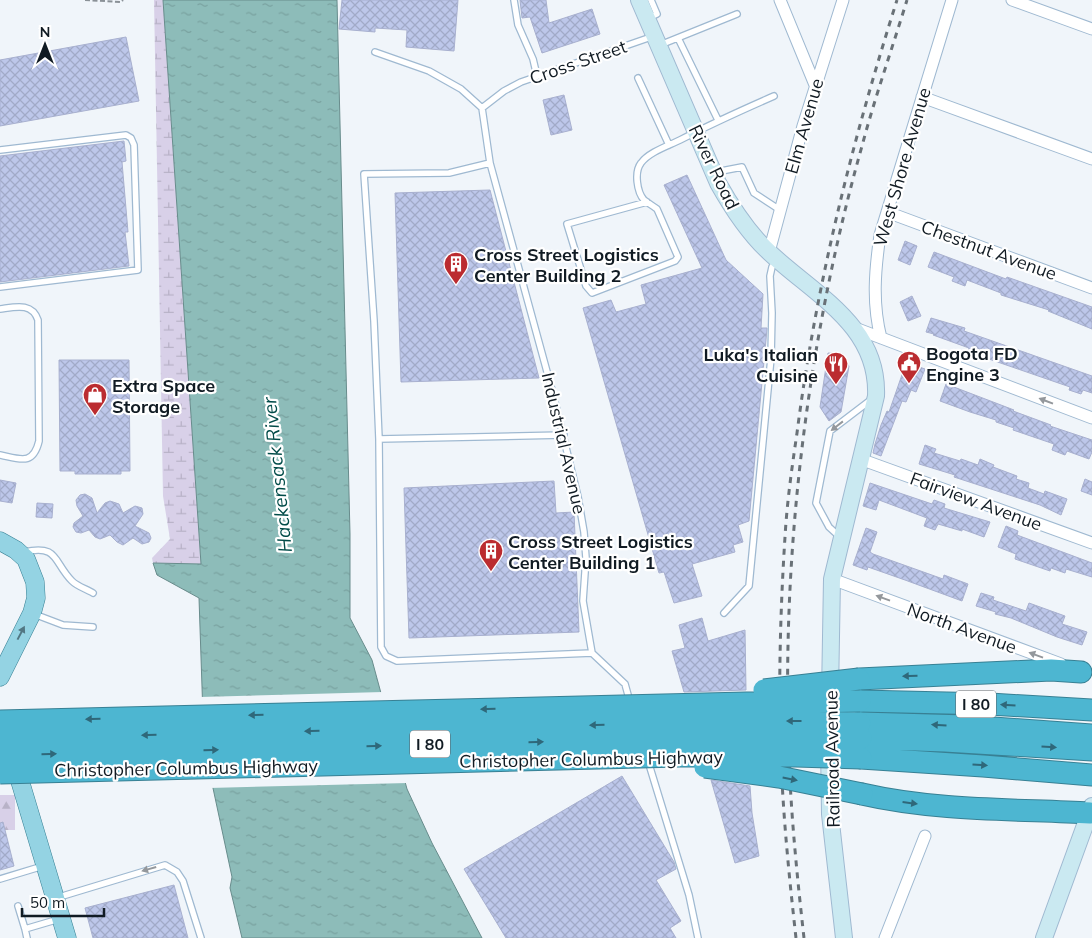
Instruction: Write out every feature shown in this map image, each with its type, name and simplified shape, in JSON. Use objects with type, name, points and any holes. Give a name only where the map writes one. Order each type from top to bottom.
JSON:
[{"type":"highway","points":[[637,712],[859,678],[1051,670],[1087,674]]},
{"type":"highway","name":"I 80","points":[[0,721],[637,712],[860,701],[990,704],[1092,710]]},
{"type":"highway","name":"Christopher Columbus Highway","points":[[0,739],[719,722],[861,740],[983,766],[1092,775]]},
{"type":"highway","name":"Christopher Columbus Highway","points":[[0,773],[638,757],[796,756],[861,740],[976,727],[1092,735]]},
{"type":"highway","name":"Christopher Columbus Highway","points":[[0,755],[695,738],[945,741],[1092,750]]},
{"type":"highway","points":[[638,757],[766,775],[904,802],[931,805],[1091,811]]},
{"type":"main road","name":"River Road","points":[[639,0],[714,173],[729,202],[744,224],[773,256],[855,328]]},
{"type":"main road","points":[[832,579],[876,396],[876,379],[872,362],[866,346],[855,328]]},
{"type":"main road","points":[[0,541],[20,553],[26,559],[35,582],[36,598],[32,613],[0,677]]},
{"type":"main road","name":"Railroad Avenue","points":[[832,579],[829,723],[830,814],[846,937]]},
{"type":"main road","points":[[0,715],[67,938]]},
{"type":"main road","points":[[1044,938],[1091,811]]},
{"type":"street","points":[[780,0],[815,85]]},
{"type":"street","name":"Elm Avenue","points":[[773,256],[780,210],[815,85],[843,0]]},
{"type":"street","name":"West Shore Avenue","points":[[881,338],[876,315],[875,267],[880,235],[952,0]]},
{"type":"street","points":[[1012,0],[1092,29]]},
{"type":"street","points":[[922,97],[1092,159]]},
{"type":"street","name":"Chestnut Avenue","points":[[887,212],[1092,288]]},
{"type":"street","points":[[855,328],[1092,418]]},
{"type":"street","name":"Fairview Avenue","points":[[860,458],[1092,543]]},
{"type":"street","name":"North Avenue","points":[[832,579],[1087,674]]},
{"type":"street","points":[[885,938],[925,836]]},
{"type":"lane","points":[[514,0],[518,25],[533,59],[537,76]]},
{"type":"lane","points":[[647,19],[657,14],[651,0]]},
{"type":"lane","name":"Cross Street","points":[[482,108],[504,91],[537,76],[656,41],[678,38],[737,14]]},
{"type":"lane","points":[[678,38],[718,120]]},
{"type":"lane","points":[[375,52],[429,71],[461,89],[482,108]]},
{"type":"lane","points":[[638,78],[670,145]]},
{"type":"lane","points":[[647,202],[567,224],[589,291],[592,293],[675,261],[678,258],[657,209],[647,202],[640,193],[638,170],[640,164],[652,154],[718,120],[774,96]]},
{"type":"lane","name":"Industrial Avenue","points":[[482,108],[490,163],[564,435],[584,532],[586,558],[583,601],[592,653]]},
{"type":"lane","points":[[0,150],[126,135],[131,138],[134,145],[138,270],[0,287]]},
{"type":"lane","points":[[490,163],[449,173],[364,174],[374,321],[379,439],[381,647],[386,656],[397,661],[592,653],[625,684],[637,712],[689,895],[698,938]]},
{"type":"lane","points":[[714,173],[742,167],[754,193],[780,210]]},
{"type":"lane","points":[[724,613],[749,586],[771,358],[772,313],[770,276],[773,256]]},
{"type":"lane","points":[[0,309],[24,306],[36,313],[38,320],[39,441],[36,452],[31,458],[26,460],[0,455]]},
{"type":"lane","points":[[841,538],[829,527],[816,503],[830,431],[876,396]]},
{"type":"lane","points":[[379,439],[564,435]]},
{"type":"lane","points":[[20,553],[44,549],[57,557],[65,573],[74,583],[93,593]]},
{"type":"lane","points":[[32,613],[64,625],[93,627]]},
{"type":"lane","points":[[55,898],[165,865],[177,872],[183,881],[200,938]]},
{"type":"lane","points":[[0,879],[45,866]]},
{"type":"lane","points":[[18,906],[27,938]]},
{"type":"lane","points":[[25,929],[61,918]]},
{"type":"path","points":[[85,0],[108,3],[121,2],[123,0]]},
{"type":"green space","points":[[154,0],[163,0],[201,564],[153,563],[152,558],[170,539],[163,496]]},
{"type":"green space","points":[[0,795],[15,795],[15,830],[0,830]]},
{"type":"water","name":"Hackensack River","points":[[163,0],[337,0],[350,534],[350,618],[372,660],[407,789],[432,843],[482,938],[242,938],[230,888],[232,877],[204,746],[199,598],[157,575],[153,563],[201,564]]},
{"type":"pier","points":[[383,692],[408,783],[209,788],[201,746],[200,697]]},
{"type":"building","points":[[342,0],[458,0],[454,51],[406,47],[407,30],[375,28],[375,32],[339,29]]},
{"type":"building","points":[[520,0],[546,0],[549,23],[592,9],[600,34],[542,53],[530,17],[522,18]]},
{"type":"building","points":[[126,37],[139,101],[0,126],[0,60]]},
{"type":"building","points":[[564,95],[572,130],[551,135],[543,100]]},
{"type":"building","points":[[124,141],[126,161],[122,162],[128,232],[125,232],[129,266],[0,282],[0,156]]},
{"type":"building","points":[[687,175],[726,260],[763,294],[761,328],[767,329],[749,521],[738,525],[743,542],[733,545],[735,552],[692,564],[702,596],[674,603],[664,572],[659,573],[583,308],[611,300],[616,312],[646,304],[641,285],[702,268],[664,185]]},
{"type":"building","name":"Cross Street Logistics Center Building 2","points":[[490,190],[539,378],[401,382],[395,193]]},
{"type":"building","points":[[905,241],[917,246],[910,265],[898,260]]},
{"type":"building","points":[[934,252],[1006,279],[1007,277],[1092,307],[1092,329],[1049,310],[1001,295],[1001,293],[967,280],[965,286],[952,281],[954,277],[928,267]]},
{"type":"building","points":[[912,296],[921,316],[908,321],[900,302]]},
{"type":"building","points":[[931,318],[965,328],[964,331],[1092,376],[1092,393],[1083,390],[1081,394],[1069,390],[1070,387],[986,358],[968,351],[969,348],[926,332]]},
{"type":"building","points":[[828,353],[840,354],[849,366],[841,412],[829,421],[820,407]]},
{"type":"building","name":"Extra Space Storage","points":[[59,360],[129,360],[130,471],[121,471],[121,474],[75,474],[75,471],[60,471]]},
{"type":"building","points":[[908,363],[925,369],[916,392],[911,390],[906,402],[902,401],[881,456],[873,453],[875,444],[881,425],[887,411],[889,412],[904,369],[906,369]]},
{"type":"building","points":[[946,384],[1050,426],[1092,440],[1092,452],[1089,459],[1067,451],[1065,455],[1052,450],[1054,444],[1013,430],[1014,428],[996,422],[996,420],[940,401]]},
{"type":"building","points":[[925,445],[936,449],[934,453],[960,461],[961,459],[978,465],[980,459],[994,465],[993,467],[1017,476],[1016,479],[1029,483],[1028,488],[1044,494],[1045,491],[1067,499],[1061,515],[1040,505],[919,464]]},
{"type":"building","points":[[1085,479],[1092,482],[1092,495],[1081,491]]},
{"type":"building","points":[[0,480],[16,483],[12,503],[0,501]]},
{"type":"building","name":"Cross Street Logistics Center Building 1","points":[[554,481],[556,513],[574,512],[579,632],[409,638],[404,488]]},
{"type":"building","points":[[870,483],[932,504],[934,500],[945,504],[944,508],[990,522],[984,537],[962,529],[962,531],[938,524],[935,530],[924,526],[927,518],[879,500],[876,510],[863,506]]},
{"type":"building","points":[[85,494],[92,498],[97,513],[105,503],[110,501],[119,504],[123,513],[135,506],[142,508],[143,514],[135,526],[149,533],[151,538],[149,542],[142,544],[133,538],[123,545],[110,535],[100,539],[95,537],[89,530],[81,533],[76,532],[73,527],[74,523],[83,516],[76,500],[80,495]]},
{"type":"building","points":[[37,503],[53,504],[52,518],[36,517]]},
{"type":"building","points":[[1006,526],[1018,531],[1017,535],[1092,563],[1092,577],[1066,569],[1065,573],[1051,568],[1050,571],[1015,559],[1016,554],[998,547]]},
{"type":"building","points":[[866,528],[877,532],[870,552],[873,554],[943,579],[944,575],[968,584],[962,601],[868,567],[867,570],[853,565]]},
{"type":"building","points":[[981,593],[994,597],[993,600],[1026,611],[1029,603],[1065,616],[1062,624],[1087,632],[1082,645],[976,606]]},
{"type":"building","points":[[702,618],[708,641],[745,630],[746,690],[684,692],[672,651],[685,648],[679,625]]},
{"type":"building","points":[[622,776],[674,862],[676,869],[656,880],[681,921],[670,928],[676,938],[506,938],[464,869]]},
{"type":"building","points":[[711,780],[750,786],[759,856],[735,863]]},
{"type":"building","points":[[3,822],[14,866],[0,870],[0,823]]},
{"type":"building","points":[[174,885],[188,938],[93,938],[85,908]]},
{"type":"railway","points":[[796,938],[785,831],[780,723],[781,607],[788,498],[805,378],[825,268],[865,107],[897,0]]},
{"type":"railway","points":[[804,938],[793,831],[788,723],[791,578],[804,432],[828,287],[844,216],[867,128],[907,0]]},
{"type":"place","name":"Cross Street Logistics Center Building 2","points":[[456,285]]},
{"type":"place","name":"Bogota FD Engine 3","points":[[909,384]]},
{"type":"place","name":"Luka's Italian Cuisine","points":[[836,385]]},
{"type":"place","name":"Extra Space Storage","points":[[95,416]]},
{"type":"place","name":"Cross Street Logistics Center Building 1","points":[[491,572]]}]
